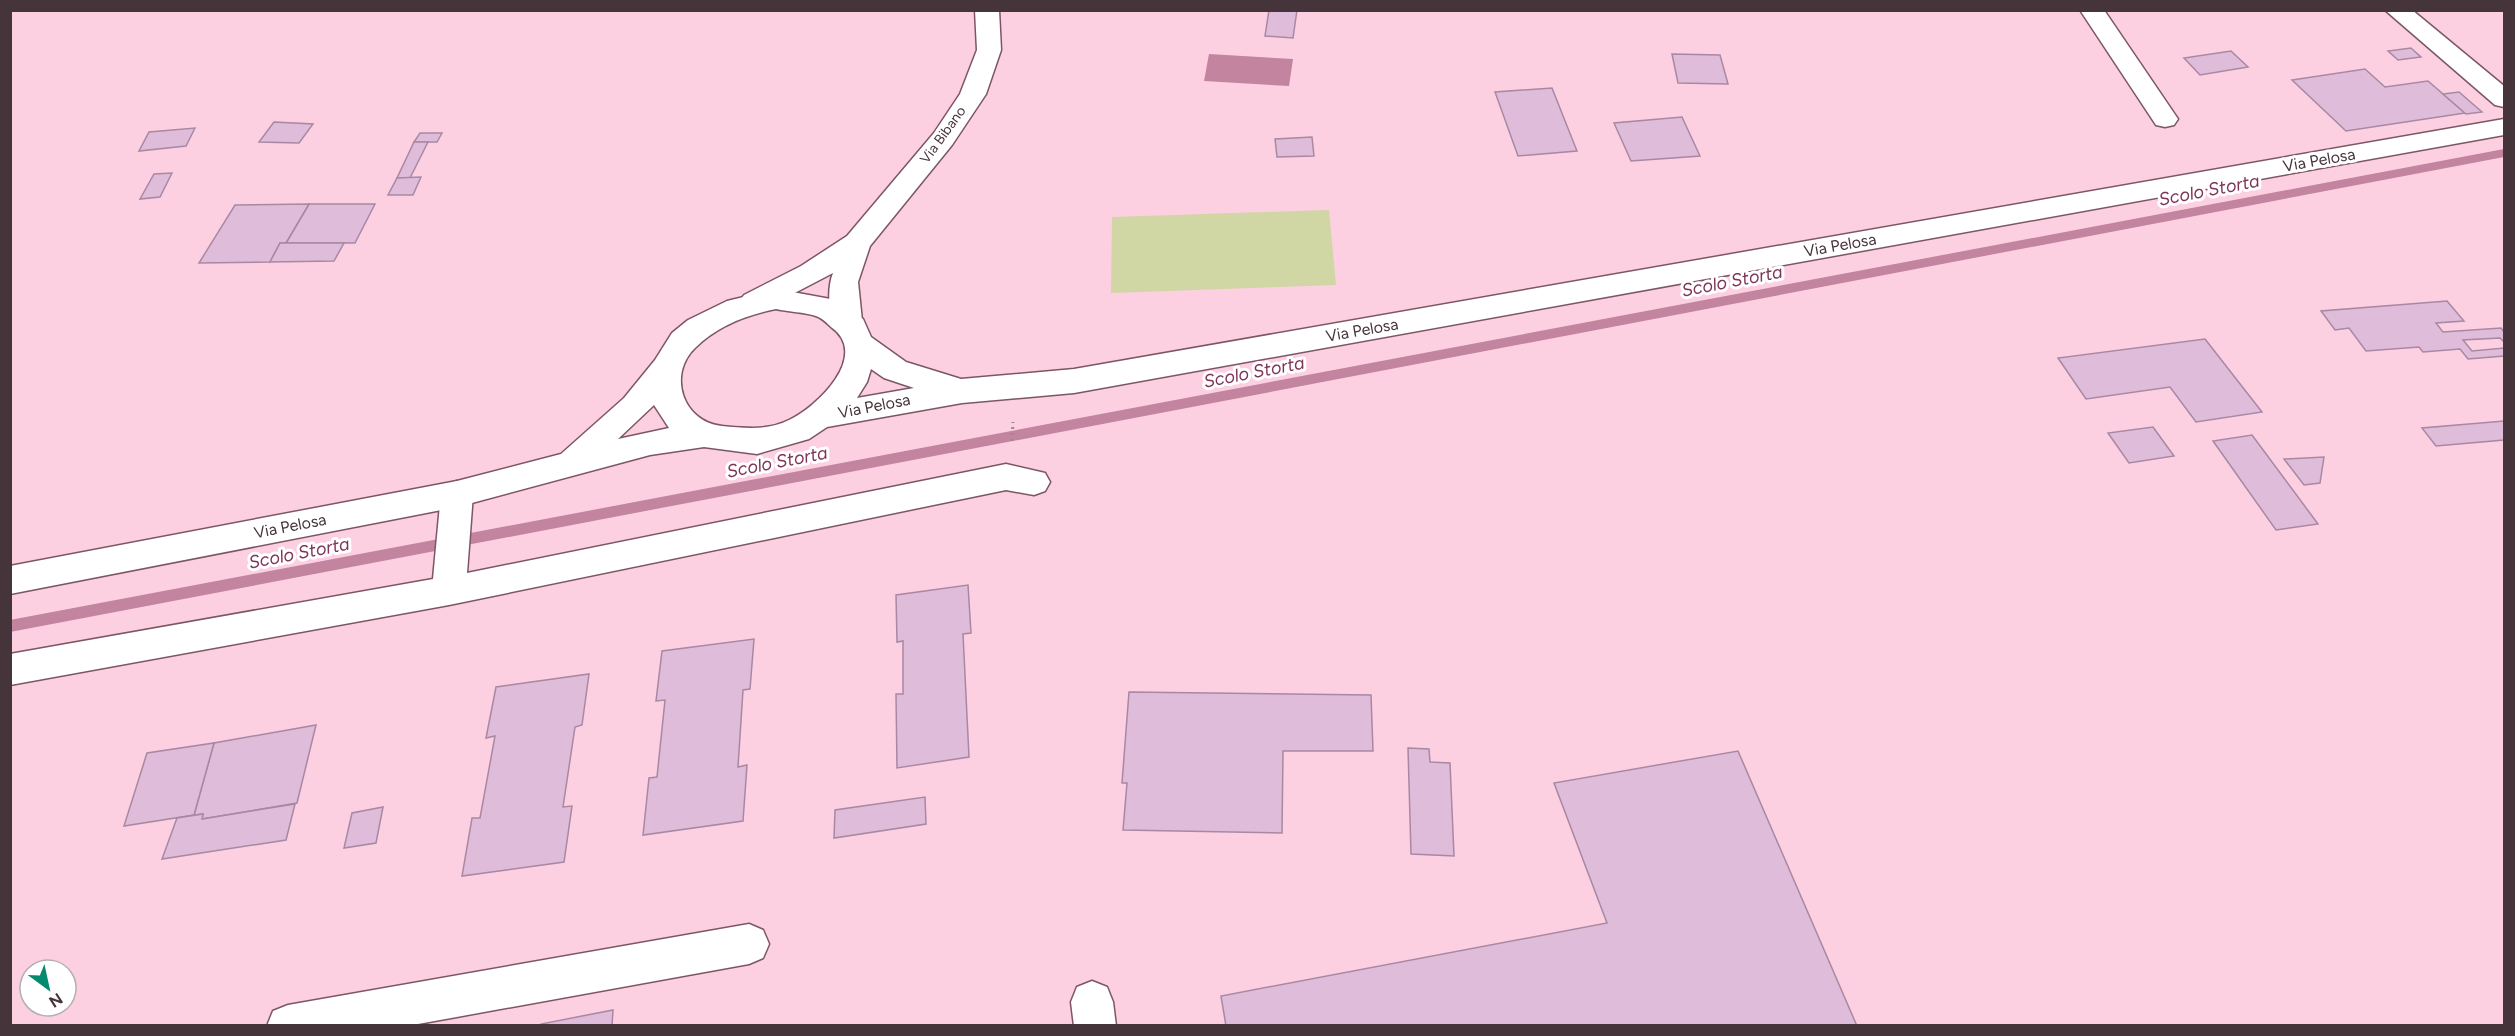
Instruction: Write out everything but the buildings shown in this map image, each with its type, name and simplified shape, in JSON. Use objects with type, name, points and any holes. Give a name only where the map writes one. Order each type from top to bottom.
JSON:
[{"type":"main road","name":"Via Bibano","points":[[754,302],[811,273],[857,243],[943,139],[973,94],[989,50],[987,10]]},
{"type":"main road","points":[[2092,10],[2165,118]]},
{"type":"main road","points":[[2394,19],[2417,26],[2505,99]]},
{"type":"main road","name":"Via Pelosa","points":[[822,416],[962,391],[1074,381],[2505,127]]},
{"type":"main road","name":"Via Bibano","points":[[853,333],[844,282],[857,243]]},
{"type":"main road","name":"Via Pelosa","points":[[568,465],[635,406],[668,366],[676,351],[700,326],[735,308],[754,302],[796,299],[816,303],[895,370],[962,391]]},
{"type":"main road","name":"Via Pelosa","points":[[668,366],[665,382],[667,399],[674,413],[686,425],[703,435],[723,440],[770,439],[793,432],[822,416],[846,394],[856,378],[861,361],[853,333]]},
{"type":"main road","name":"Via Pelosa","points":[[10,580],[456,508],[568,465],[650,443],[703,435]]},
{"type":"main road","points":[[10,670],[450,579],[1006,477],[1034,482]]},
{"type":"main road","points":[[450,579],[456,508]]},
{"type":"main road","points":[[288,1026],[749,944]]},
{"type":"path","points":[[1012,447],[1013,418]]},
{"type":"green space","points":[[1329,210],[1336,285],[1111,293],[1112,217]]},
{"type":"shaded area","points":[[1209,54],[1293,59],[1289,86],[1204,81]]},
{"type":"waterway","name":"Scolo Storta","points":[[10,626],[2504,153]]}]
